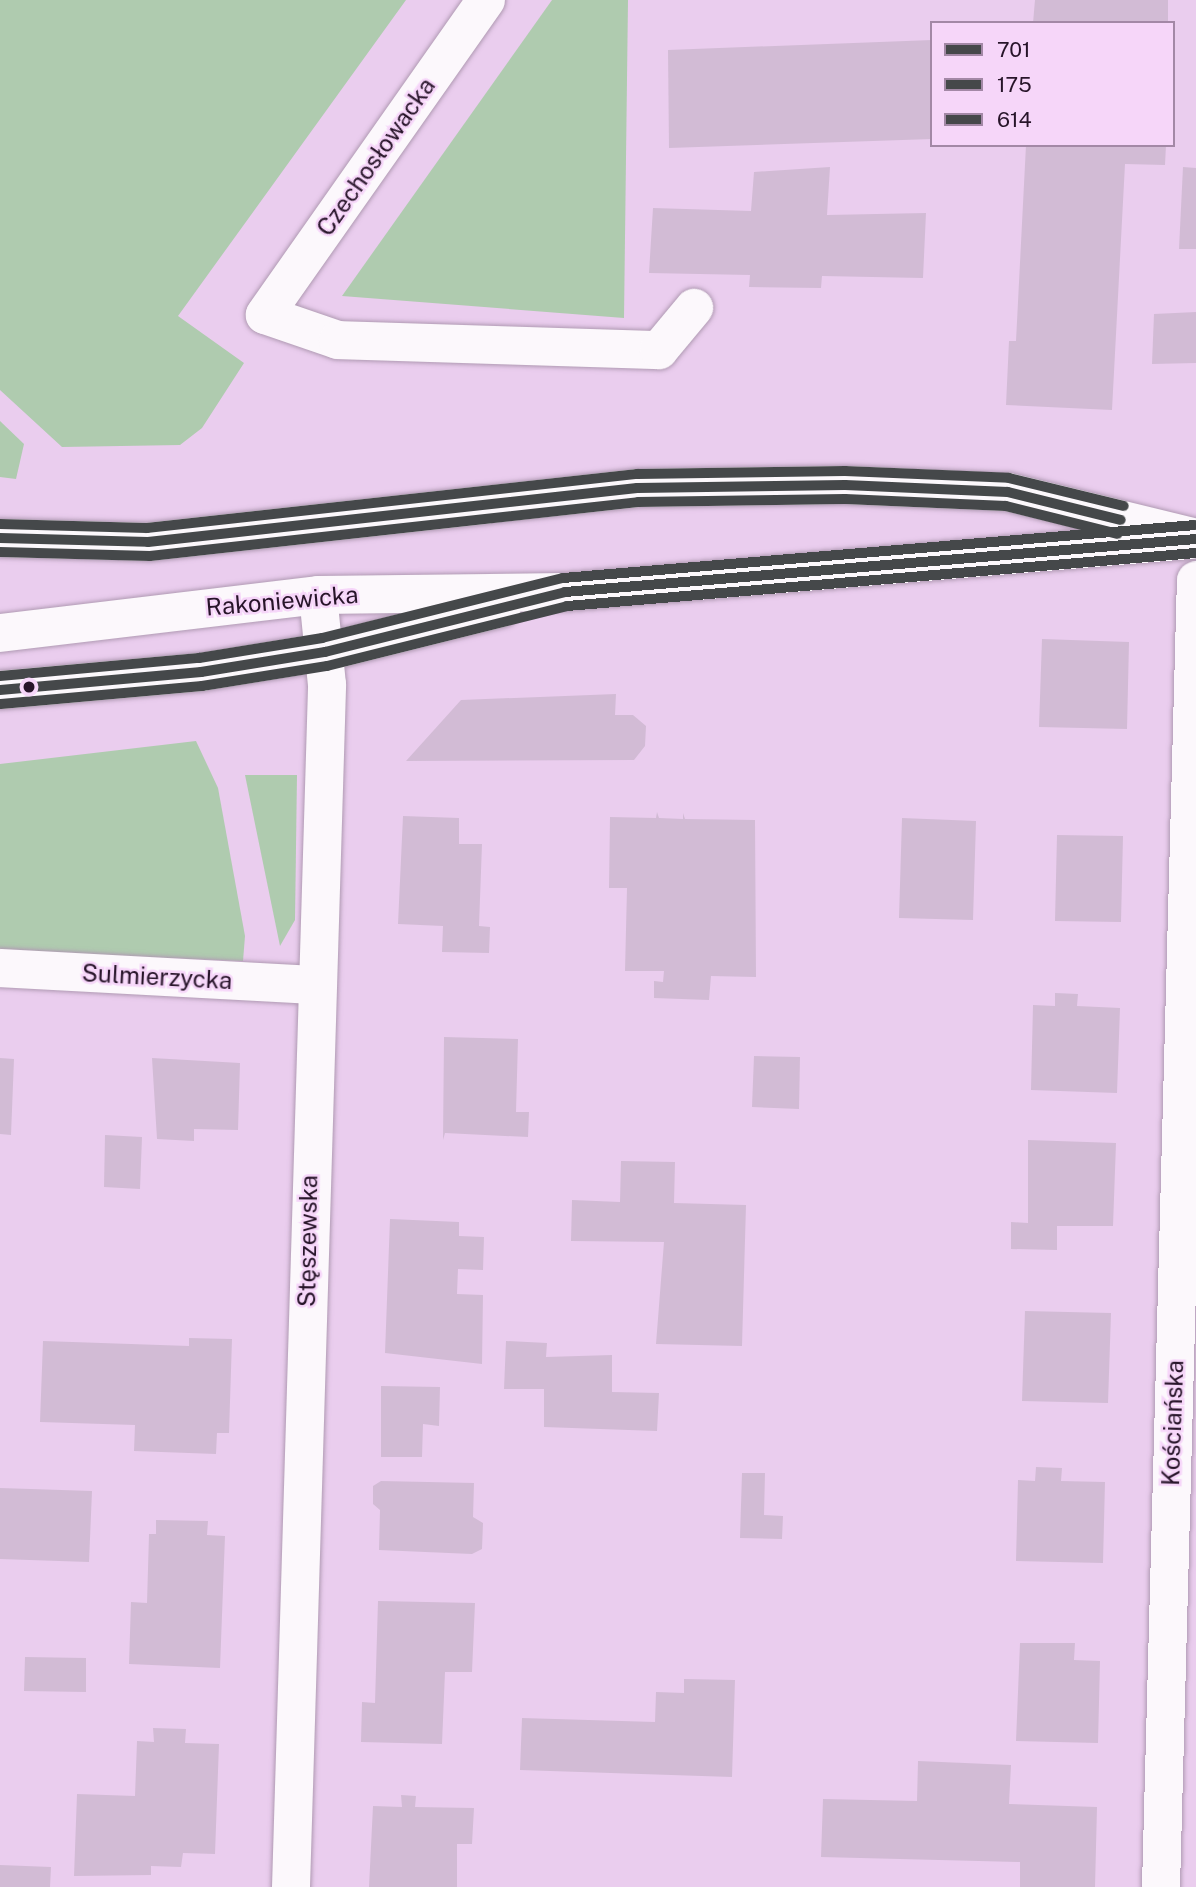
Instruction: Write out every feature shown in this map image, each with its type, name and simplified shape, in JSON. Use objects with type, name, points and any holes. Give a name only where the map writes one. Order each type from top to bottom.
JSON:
[{"type":"street","name":"Czechosłowacka","points":[[486,0],[265,315],[338,340],[659,350],[694,308]]},
{"type":"street","points":[[0,538],[148,542],[354,517],[637,488],[909,486],[1008,492],[1196,539]]},
{"type":"street","name":"Rakoniewicka","points":[[0,634],[318,595],[565,592],[1196,539]]},
{"type":"street","name":"Kościańska","points":[[1161,1887],[1196,580]]},
{"type":"street","name":"Rakoniewicka","points":[[0,690],[201,672],[325,652],[565,592]]},
{"type":"street","name":"Stęszewska","points":[[291,1887],[325,652],[318,595]]},
{"type":"street","name":"Sulmierzycka","points":[[0,968],[314,985]]},
{"type":"green space","points":[[0,0],[406,0],[178,316],[244,363],[202,428],[180,445],[62,447],[0,390]]},
{"type":"green space","points":[[552,0],[628,0],[624,318],[342,296]]},
{"type":"green space","points":[[0,421],[24,444],[16,479],[0,477]]},
{"type":"green space","points":[[196,741],[218,788],[245,936],[243,961],[0,952],[0,764]]},
{"type":"green space","points":[[245,775],[297,775],[295,920],[280,946]]},
{"type":"building","points":[[1035,0],[1168,0],[1168,21],[1033,21]]},
{"type":"building","points":[[930,40],[930,139],[669,148],[668,50]]},
{"type":"building","points":[[1026,147],[1166,147],[1165,165],[1125,164],[1112,410],[1006,405],[1009,341],[1016,341]]},
{"type":"building","points":[[830,167],[827,215],[926,213],[923,278],[822,276],[821,288],[749,287],[750,275],[649,273],[653,208],[751,211],[754,172]]},
{"type":"building","points":[[1183,167],[1196,168],[1196,249],[1179,249]]},
{"type":"building","points":[[1196,312],[1196,363],[1152,364],[1154,314]]},
{"type":"building","points":[[1042,639],[1129,642],[1127,729],[1039,727]]},
{"type":"building","points":[[616,694],[615,715],[633,715],[646,726],[645,746],[634,760],[406,761],[461,700]]},
{"type":"building","points":[[657,812],[659,818],[683,819],[683,813],[685,819],[755,820],[756,977],[711,976],[709,1000],[654,998],[654,981],[663,982],[664,971],[625,971],[627,888],[609,888],[610,817],[656,818]]},
{"type":"building","points":[[403,816],[459,818],[459,844],[482,844],[479,926],[490,927],[489,953],[442,952],[443,926],[398,924]]},
{"type":"building","points":[[902,818],[976,821],[973,920],[899,918]]},
{"type":"building","points":[[1057,835],[1123,836],[1121,922],[1055,921]]},
{"type":"building","points":[[1055,993],[1078,994],[1077,1006],[1120,1008],[1117,1093],[1031,1090],[1033,1005],[1055,1006]]},
{"type":"building","points":[[444,1037],[518,1039],[516,1112],[529,1112],[528,1137],[445,1133],[443,1140]]},
{"type":"building","points":[[754,1056],[800,1057],[799,1109],[752,1107]]},
{"type":"building","points":[[0,1058],[14,1059],[11,1135],[0,1134]]},
{"type":"building","points":[[152,1058],[240,1063],[238,1130],[194,1129],[194,1141],[157,1139]]},
{"type":"building","points":[[105,1135],[142,1137],[140,1189],[104,1187]]},
{"type":"building","points":[[1028,1140],[1116,1143],[1113,1226],[1057,1226],[1057,1250],[1011,1249],[1011,1222],[1028,1223]]},
{"type":"building","points":[[621,1161],[675,1162],[674,1203],[746,1205],[742,1346],[656,1344],[664,1242],[571,1241],[572,1200],[620,1202]]},
{"type":"building","points":[[390,1219],[459,1222],[459,1236],[484,1237],[483,1270],[458,1269],[457,1294],[483,1295],[482,1364],[385,1353]]},
{"type":"building","points":[[1025,1311],[1111,1313],[1108,1403],[1022,1401]]},
{"type":"building","points":[[189,1338],[232,1339],[229,1433],[217,1433],[216,1454],[134,1451],[135,1425],[40,1422],[43,1341],[189,1346]]},
{"type":"building","points":[[506,1341],[547,1343],[546,1357],[612,1355],[612,1392],[659,1393],[657,1431],[544,1427],[544,1389],[504,1389]]},
{"type":"building","points":[[381,1386],[440,1387],[439,1426],[423,1424],[422,1457],[381,1457]]},
{"type":"building","points":[[1036,1467],[1062,1468],[1061,1481],[1105,1482],[1103,1563],[1016,1561],[1018,1480],[1035,1481]]},
{"type":"building","points":[[742,1473],[765,1473],[764,1515],[783,1516],[782,1539],[740,1538]]},
{"type":"building","points":[[381,1481],[474,1483],[473,1517],[483,1523],[482,1549],[472,1554],[379,1550],[380,1510],[373,1504],[373,1486]]},
{"type":"building","points":[[0,1488],[92,1491],[89,1562],[0,1559]]},
{"type":"building","points":[[156,1520],[208,1521],[207,1535],[225,1536],[220,1668],[129,1664],[131,1602],[147,1603],[149,1534],[156,1534]]},
{"type":"building","points":[[378,1601],[475,1603],[472,1672],[445,1672],[442,1744],[361,1742],[362,1702],[375,1703]]},
{"type":"building","points":[[1020,1643],[1075,1643],[1074,1660],[1100,1661],[1098,1743],[1016,1741]]},
{"type":"building","points":[[25,1657],[86,1658],[86,1692],[24,1691]]},
{"type":"building","points":[[684,1679],[735,1680],[732,1777],[520,1770],[522,1718],[655,1722],[656,1692],[684,1693]]},
{"type":"building","points":[[153,1728],[186,1729],[185,1743],[219,1744],[215,1854],[183,1853],[181,1867],[151,1866],[151,1875],[74,1876],[77,1794],[135,1796],[137,1741],[154,1742]]},
{"type":"building","points":[[918,1761],[1011,1765],[1009,1804],[1097,1807],[1095,1887],[1020,1887],[1020,1862],[821,1857],[823,1799],[917,1801]]},
{"type":"building","points":[[401,1795],[416,1796],[415,1807],[474,1808],[472,1844],[457,1844],[457,1887],[369,1887],[373,1806],[402,1807]]},
{"type":"building","points":[[0,1865],[51,1867],[50,1887],[0,1887]]},
{"type":"transit line","name":"614","points":[[0,524],[147,528],[637,474],[845,471],[1009,478],[1124,506]]},
{"type":"transit line","name":"701","points":[[0,538],[148,542],[637,488],[845,485],[1008,492],[1121,520]]},
{"type":"transit line","name":"175","points":[[0,552],[150,556],[638,502],[845,499],[1006,506],[1118,534]]},
{"type":"transit line","name":"614","points":[[0,676],[199,658],[322,638],[563,578],[1195,525]]},
{"type":"transit line","name":"701","points":[[0,690],[201,672],[325,652],[565,592],[1196,539]]},
{"type":"transit line","name":"175","points":[[1,704],[202,686],[327,666],[567,606],[1196,553]]}]
